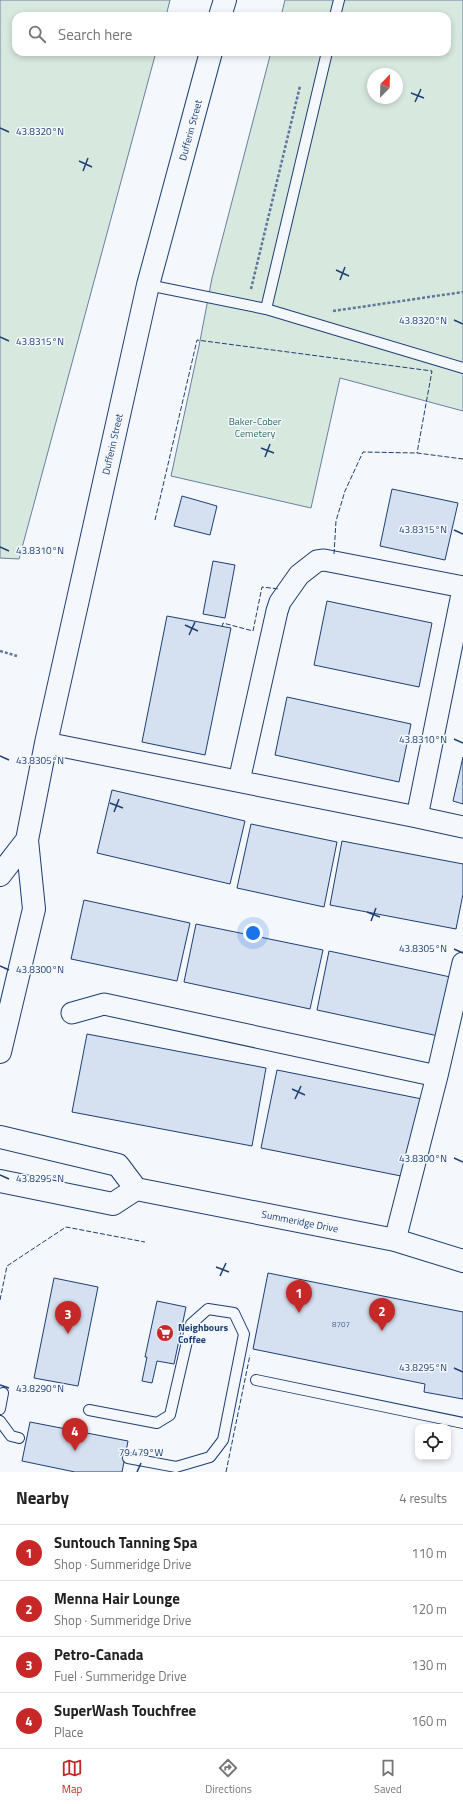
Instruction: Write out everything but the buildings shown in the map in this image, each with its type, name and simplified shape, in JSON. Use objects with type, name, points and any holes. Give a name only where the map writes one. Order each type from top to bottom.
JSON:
[{"type":"main road","points":[[221,12],[225,0]]},
{"type":"main road","name":"Dufferin Street","points":[[0,1052],[34,909],[27,840],[46,743],[148,285],[209,56]]},
{"type":"main road","name":"Dufferin Street","points":[[0,876],[27,840]]},
{"type":"main road","points":[[0,1137],[118,1165],[136,1189],[113,1204],[0,1181]]},
{"type":"main road","name":"Summeridge Drive","points":[[136,1189],[395,1240],[463,1261]]},
{"type":"street","points":[[240,781],[277,611],[291,585],[306,568],[317,561],[324,560],[463,588],[417,817]]},
{"type":"street","points":[[46,743],[463,827]]},
{"type":"street","points":[[395,1240],[437,1076],[463,963]]},
{"type":"street","points":[[72,1013],[104,1004],[437,1076]]},
{"type":"lane","points":[[337,12],[339,0]]},
{"type":"lane","points":[[266,309],[326,56]]},
{"type":"lane","points":[[148,285],[266,309],[463,368]]},
{"type":"lane","points":[[89,1410],[157,1423],[170,1415],[191,1324],[208,1309],[234,1314],[244,1334],[223,1440],[210,1457],[176,1468],[128,1458]]},
{"type":"lane","points":[[256,1380],[463,1423]]},
{"type":"lane","points":[[0,1409],[3,1393]]},
{"type":"lane","points":[[0,1421],[11,1436],[19,1438]]},
{"type":"path","points":[[247,305],[301,82]]},
{"type":"path","points":[[330,311],[463,292]]},
{"type":"path","points":[[0,651],[17,656]]},
{"type":"green space","points":[[0,0],[170,0],[167,12],[12,12],[12,56],[155,56],[19,559],[0,558]]},
{"type":"green space","name":"Baker-Cober Cemetery","points":[[285,0],[463,0],[463,411],[340,378],[311,508],[171,476],[212,278],[270,56],[451,56],[451,12],[282,12]]},
{"type":"fence","points":[[155,520],[197,340],[432,371],[417,453]]},
{"type":"fence","points":[[334,554],[336,521],[345,491],[363,452],[417,453],[463,459]]},
{"type":"fence","points":[[222,627],[223,623],[253,631],[262,587],[279,589]]},
{"type":"fence","points":[[0,1300],[7,1266],[66,1227],[145,1242]]},
{"type":"fence","points":[[226,1472],[250,1355]]},
{"type":"place","name":"Suntouch Tanning Spa","points":[[299,1313]]},
{"type":"place","name":"Menna Hair Lounge","points":[[382,1331]]},
{"type":"place","name":"Neighbours Coffee","points":[[165,1333]]},
{"type":"place","name":"Petro-Canada","points":[[68,1334]]},
{"type":"place","name":"SuperWash Touchfree","points":[[75,1451]]}]
